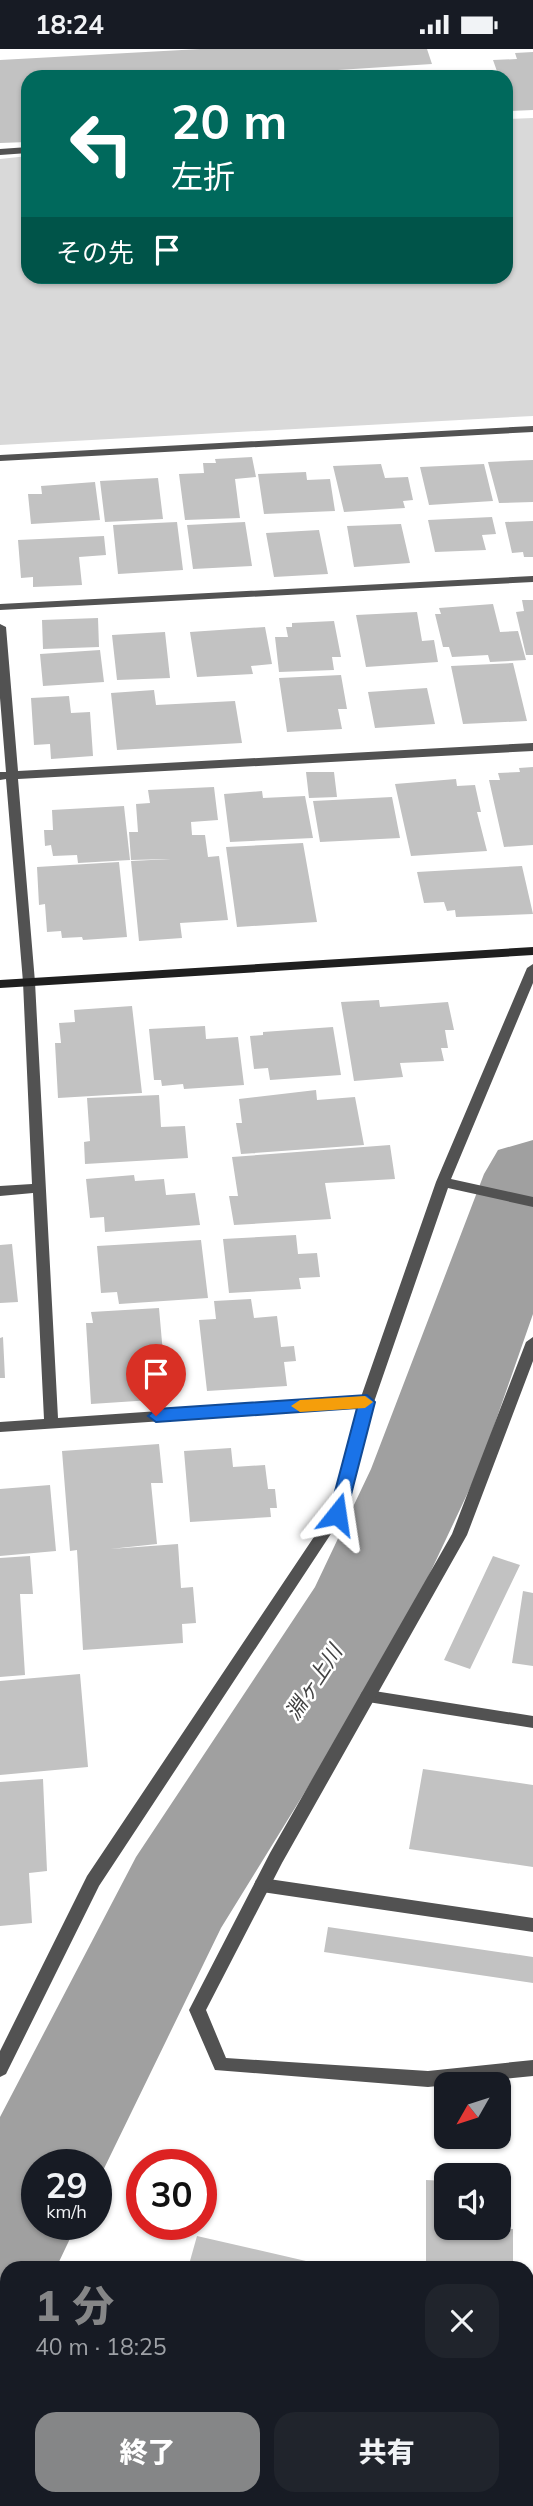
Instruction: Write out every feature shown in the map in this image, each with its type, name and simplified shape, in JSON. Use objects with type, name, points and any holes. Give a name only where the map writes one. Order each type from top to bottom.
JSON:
[{"type":"street","points":[[0,152],[21,150]]},
{"type":"street","points":[[0,458],[533,429]]},
{"type":"street","points":[[0,607],[533,579]]},
{"type":"street","points":[[0,627],[5,775],[29,982],[51,1422]]},
{"type":"street","points":[[5,775],[533,747]]},
{"type":"street","points":[[0,984],[533,951]]},
{"type":"street","points":[[0,2069],[93,1881],[337,1514],[367,1402],[443,1182],[533,968]]},
{"type":"street","points":[[443,1182],[533,1202]]},
{"type":"street","points":[[0,1191],[40,1188]]},
{"type":"street","points":[[533,1342],[459,1535],[262,1885],[197,2010],[221,2065],[428,2079],[533,2068]]},
{"type":"street","points":[[0,1427],[367,1402]]},
{"type":"street","points":[[368,1696],[533,1721]]},
{"type":"street","points":[[262,1885],[533,1925]]},
{"type":"shaded area","points":[[533,118],[533,416],[0,445],[0,159],[21,157],[21,284],[513,284],[513,119]]},
{"type":"building","points":[[200,49],[427,49],[432,64],[338,70],[21,70],[21,142],[0,143],[0,60]]},
{"type":"building","points":[[533,52],[533,110],[513,111],[513,70],[497,70],[493,60],[517,59],[515,53]]},
{"type":"building","points":[[252,457],[256,477],[235,479],[240,518],[185,520],[179,474],[204,473],[203,463],[216,463],[215,459]]},
{"type":"building","points":[[533,460],[533,502],[499,503],[488,462]]},
{"type":"building","points":[[381,464],[385,478],[408,477],[413,500],[403,501],[405,508],[344,512],[333,466]]},
{"type":"building","points":[[484,464],[493,501],[429,505],[420,467]]},
{"type":"building","points":[[306,472],[307,480],[330,479],[335,511],[264,514],[258,474]]},
{"type":"building","points":[[158,478],[163,519],[105,522],[100,481]]},
{"type":"building","points":[[95,482],[100,520],[31,524],[28,494],[42,494],[41,486]]},
{"type":"building","points":[[492,517],[496,534],[482,535],[486,550],[435,552],[428,520]]},
{"type":"building","points":[[533,521],[533,557],[524,557],[523,552],[512,553],[505,522]]},
{"type":"building","points":[[177,522],[183,570],[118,574],[113,525]]},
{"type":"building","points":[[245,522],[252,566],[193,569],[187,525]]},
{"type":"building","points":[[401,524],[410,563],[354,567],[347,526]]},
{"type":"building","points":[[319,530],[328,574],[274,577],[266,533]]},
{"type":"building","points":[[104,536],[106,555],[79,557],[82,585],[33,587],[33,577],[21,578],[18,540]]},
{"type":"building","points":[[522,600],[533,600],[533,655],[526,655],[516,612],[524,611]]},
{"type":"building","points":[[493,604],[500,632],[518,631],[526,660],[490,662],[488,655],[452,657],[449,647],[443,647],[435,614],[441,614],[439,608]]},
{"type":"building","points":[[417,612],[422,641],[434,640],[438,662],[366,667],[356,615]]},
{"type":"building","points":[[98,618],[99,647],[43,649],[42,620]]},
{"type":"building","points":[[334,621],[341,657],[332,657],[334,670],[279,672],[275,637],[288,637],[286,627],[292,627],[292,623]]},
{"type":"building","points":[[265,627],[272,664],[251,666],[253,674],[197,677],[190,632]]},
{"type":"building","points":[[165,632],[170,678],[117,680],[112,635]]},
{"type":"building","points":[[100,650],[104,682],[43,686],[40,654]]},
{"type":"building","points":[[513,663],[527,721],[463,724],[451,666]]},
{"type":"building","points":[[341,675],[347,709],[338,709],[342,729],[287,732],[279,678]]},
{"type":"building","points":[[427,688],[435,724],[375,728],[368,692]]},
{"type":"building","points":[[154,690],[156,705],[235,701],[242,743],[117,750],[111,693]]},
{"type":"building","points":[[69,696],[71,713],[90,712],[93,756],[51,759],[50,744],[34,745],[31,698]]},
{"type":"building","points":[[533,767],[533,845],[504,847],[489,780],[500,780],[498,773],[520,772],[519,768]]},
{"type":"building","points":[[306,772],[334,772],[337,797],[309,798]]},
{"type":"building","points":[[456,779],[457,786],[475,785],[481,812],[477,812],[487,851],[411,856],[395,784]]},
{"type":"building","points":[[214,787],[218,820],[191,822],[192,835],[205,835],[208,857],[219,856],[228,920],[180,923],[182,938],[139,941],[131,861],[171,859],[131,860],[129,832],[138,832],[136,804],[150,803],[148,790]]},
{"type":"building","points":[[262,791],[263,798],[305,796],[313,838],[230,842],[224,794]]},
{"type":"building","points":[[392,797],[400,838],[320,842],[313,801]]},
{"type":"building","points":[[124,806],[130,860],[78,863],[77,855],[53,856],[51,845],[45,846],[44,830],[53,830],[52,810]]},
{"type":"building","points":[[303,843],[317,922],[237,927],[226,847]]},
{"type":"building","points":[[119,862],[127,937],[83,940],[82,937],[62,938],[61,931],[47,932],[45,904],[39,905],[37,867]]},
{"type":"building","points":[[522,866],[533,914],[456,917],[455,910],[447,911],[444,902],[424,903],[417,872]]},
{"type":"building","points":[[379,1000],[380,1007],[448,1002],[454,1030],[445,1030],[448,1048],[441,1048],[444,1061],[400,1063],[403,1077],[354,1081],[341,1002]]},
{"type":"building","points":[[132,1006],[142,1093],[58,1098],[55,1043],[61,1043],[59,1023],[75,1022],[74,1010]]},
{"type":"building","points":[[205,1026],[206,1039],[238,1037],[244,1085],[184,1089],[183,1084],[162,1086],[161,1080],[154,1080],[149,1029]]},
{"type":"building","points":[[333,1027],[341,1075],[270,1080],[268,1068],[254,1069],[250,1036],[263,1035],[263,1032]]},
{"type":"building","points":[[316,1090],[317,1100],[355,1097],[364,1145],[241,1154],[236,1123],[242,1123],[239,1099]]},
{"type":"building","points":[[159,1095],[161,1127],[185,1126],[188,1158],[85,1164],[84,1142],[90,1141],[87,1098]]},
{"type":"building","points":[[390,1145],[395,1179],[325,1183],[331,1219],[234,1225],[229,1196],[238,1196],[232,1157]]},
{"type":"building","points":[[134,1175],[135,1181],[164,1179],[166,1195],[195,1193],[200,1225],[105,1232],[104,1217],[90,1218],[86,1179]]},
{"type":"building","points":[[296,1235],[298,1254],[317,1253],[320,1277],[299,1278],[301,1289],[229,1293],[223,1239]]},
{"type":"building","points":[[201,1240],[208,1298],[119,1304],[117,1292],[101,1293],[97,1246]]},
{"type":"building","points":[[12,1244],[18,1302],[0,1303],[0,1245]]},
{"type":"building","points":[[251,1299],[254,1318],[277,1316],[281,1347],[294,1346],[296,1361],[284,1362],[287,1386],[207,1391],[199,1320],[216,1319],[214,1301]]},
{"type":"building","points":[[159,1308],[167,1399],[91,1404],[86,1323],[93,1323],[91,1312]]},
{"type":"building","points":[[3,1337],[5,1378],[0,1378],[0,1338]]},
{"type":"building","points":[[159,1444],[163,1483],[151,1483],[157,1544],[110,1549],[178,1544],[181,1588],[193,1587],[196,1623],[182,1624],[183,1643],[83,1650],[77,1550],[70,1551],[62,1451]]},
{"type":"building","points":[[231,1448],[233,1467],[265,1465],[268,1489],[275,1489],[277,1508],[270,1508],[271,1517],[190,1522],[184,1451]]},
{"type":"building","points":[[50,1485],[56,1551],[0,1556],[0,1489]]},
{"type":"building","points":[[30,1556],[33,1594],[20,1594],[25,1675],[0,1677],[0,1558]]},
{"type":"building","points":[[493,1556],[520,1565],[470,1669],[444,1660]]},
{"type":"building","points":[[523,1591],[533,1593],[533,1666],[512,1663]]},
{"type":"building","points":[[80,1674],[88,1767],[0,1775],[0,1681]]},
{"type":"building","points":[[423,1769],[533,1785],[533,1867],[409,1849]]},
{"type":"building","points":[[43,1779],[47,1871],[29,1873],[32,1923],[0,1926],[0,1782]]},
{"type":"building","points":[[328,1927],[533,1957],[533,1983],[324,1952]]},
{"type":"building","points":[[426,2180],[434,2180],[434,2240],[511,2240],[513,2229],[513,2261],[426,2261]]},
{"type":"building","points":[[196,2240],[214,2240],[306,2261],[190,2261]]},
{"type":"waterway","name":"淵ヶ上川","points":[[49,2149],[178,1893],[359,1610],[425,1469],[533,1174]]},
{"type":"waterway","name":"淵ヶ上川","points":[[0,2246],[21,2205]]},
{"type":"slow traffic","points":[[300,1406],[365,1402]]},
{"type":"route","points":[[156,1416],[367,1402],[337,1514]]}]
